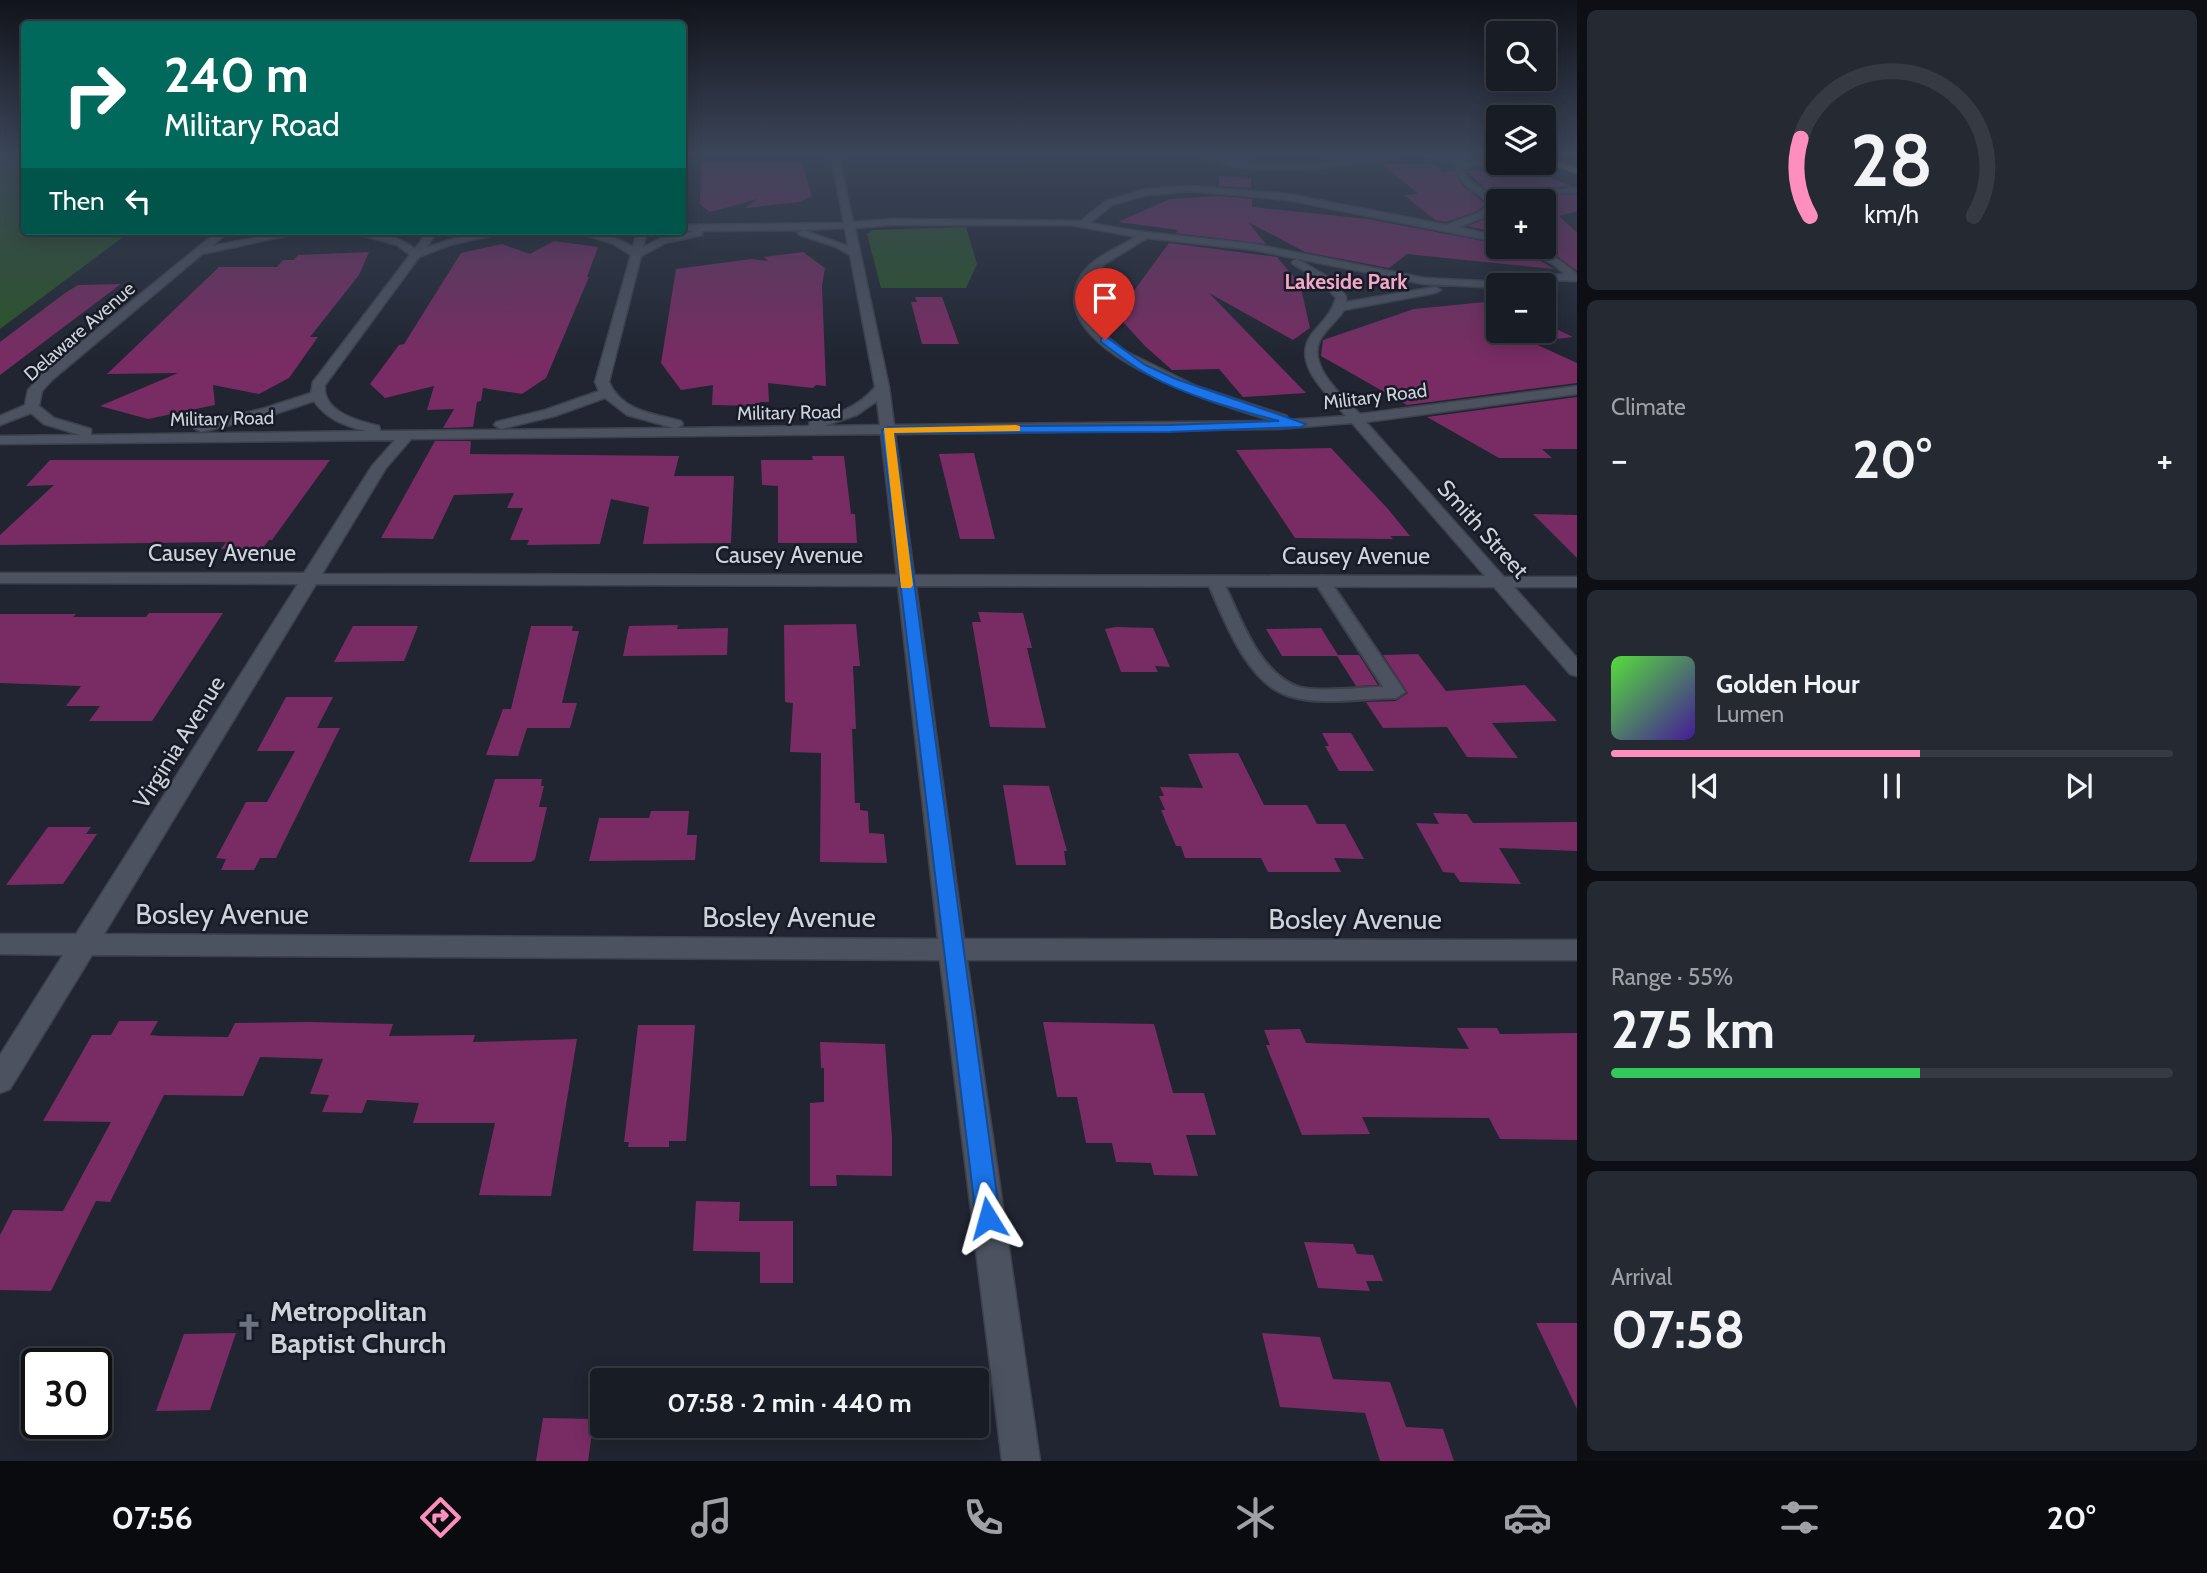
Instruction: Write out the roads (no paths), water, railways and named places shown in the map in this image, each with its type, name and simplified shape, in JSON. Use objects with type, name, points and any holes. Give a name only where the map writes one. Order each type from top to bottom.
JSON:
[{"type":"street","points":[[697,223],[729,228]]},
{"type":"street","points":[[766,228],[792,223]]},
{"type":"street","points":[[686,228],[766,228],[801,223]]},
{"type":"street","points":[[844,223],[855,254],[882,387],[952,949],[1021,1461]]},
{"type":"street","points":[[1085,223],[1145,235],[1216,241],[1269,250],[1424,281],[1483,284]]},
{"type":"street","points":[[1423,223],[1486,236]]},
{"type":"street","points":[[1447,228],[1460,223]]},
{"type":"street","points":[[637,254],[663,241],[729,228]]},
{"type":"street","points":[[766,228],[824,239],[855,254]]},
{"type":"street","name":"Delaware Avenue","points":[[32,407],[31,398],[36,387],[218,235]]},
{"type":"street","points":[[199,252],[284,235]]},
{"type":"street","points":[[368,235],[401,243],[416,255]]},
{"type":"street","points":[[407,435],[347,421],[327,409],[317,395],[318,385],[430,235]]},
{"type":"street","points":[[416,255],[447,243],[487,235]]},
{"type":"street","points":[[593,235],[617,242],[637,254]]},
{"type":"street","points":[[641,235],[602,382],[606,393],[627,409],[651,418],[728,432]]},
{"type":"street","points":[[1145,235],[1097,266],[1082,285],[1081,304],[1092,326],[1128,358],[1172,382],[1247,409],[1301,424]]},
{"type":"street","points":[[1269,250],[1324,279],[1342,298],[1340,307],[1403,294],[1575,277]]},
{"type":"street","points":[[1550,259],[1575,277]]},
{"type":"street","points":[[1557,262],[1577,259]]},
{"type":"street","name":"Smith Street","points":[[1340,307],[1319,330],[1313,342],[1311,355],[1321,379],[1577,670]]},
{"type":"street","points":[[768,431],[820,423],[842,416],[871,400],[882,387]]},
{"type":"street","name":"Military Road","points":[[0,440],[1169,429],[1355,419],[1577,390]]},
{"type":"street","points":[[441,435],[518,422],[606,393]]},
{"type":"street","points":[[153,438],[229,422],[317,395]]},
{"type":"street","points":[[0,421],[32,407],[50,421],[65,427],[127,439]]},
{"type":"street","name":"Virginia Avenue","points":[[0,1080],[380,466],[407,435]]},
{"type":"street","name":"Causey Avenue","points":[[0,578],[1577,582]]},
{"type":"street","name":"Bosley Avenue","points":[[0,944],[1577,950]]},
{"type":"lane","points":[[1215,581],[1250,651],[1271,676],[1293,692],[1396,692],[1322,581]]},
{"type":"place","name":"Metropolitan Baptist Church","points":[[249,1327]]},
{"type":"district","name":"Lakeside Park","points":[[1346,282]]}]
